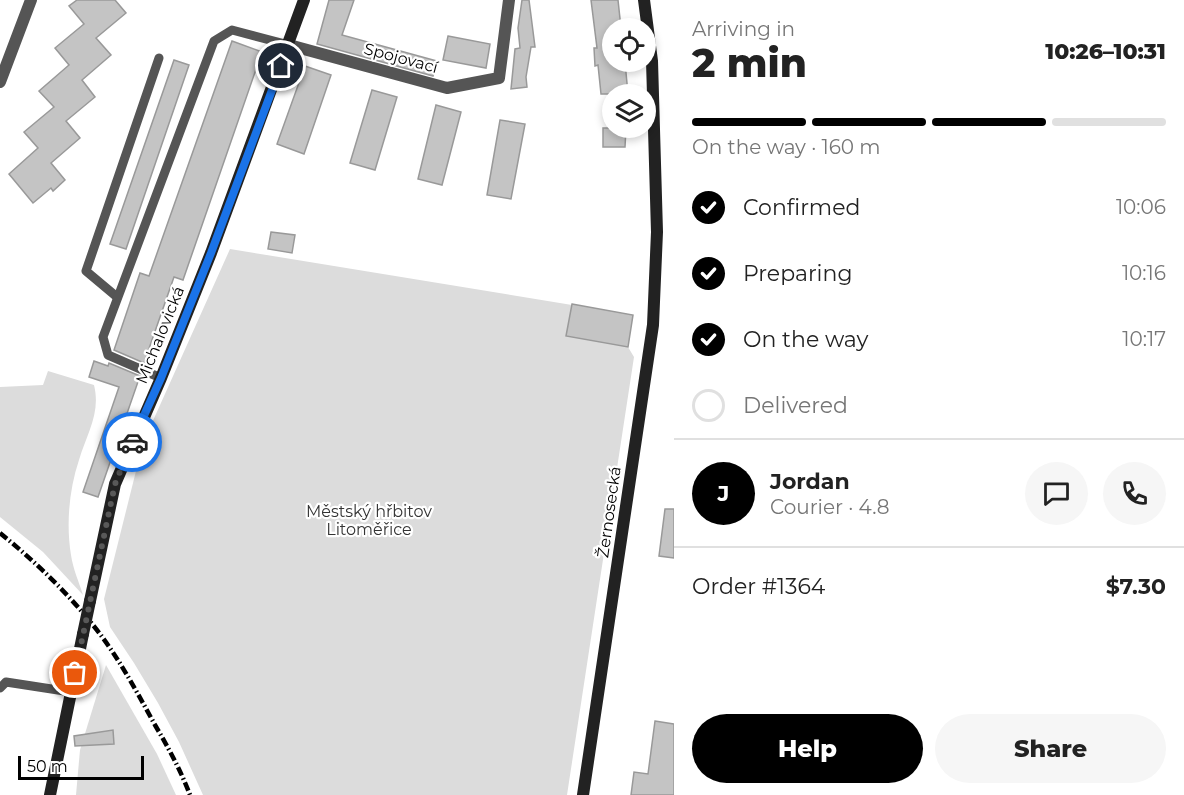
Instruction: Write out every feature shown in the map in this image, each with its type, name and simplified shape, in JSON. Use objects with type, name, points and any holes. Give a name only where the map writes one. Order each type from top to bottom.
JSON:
[{"type":"street","points":[[0,82],[31,0]]},
{"type":"street","name":"Michalovická","points":[[50,795],[115,484],[211,253],[304,0]]},
{"type":"street","name":"Spojovací","points":[[289,45],[447,88],[499,78],[509,0]]},
{"type":"street","name":"Žernosecká","points":[[583,795],[653,326],[657,232],[652,61],[644,0]]},
{"type":"lane","points":[[161,378],[108,355],[103,337],[214,41],[232,30],[289,45]]},
{"type":"lane","points":[[117,297],[86,271],[159,58]]},
{"type":"lane","points":[[2,683],[71,692]]},
{"type":"green space","name":"Městský hřbitov Litoměřice","points":[[230,249],[633,315],[628,347],[634,357],[567,795],[203,795],[158,703],[110,627],[104,599],[143,443]]},
{"type":"green space","points":[[48,371],[94,385],[96,395],[92,423],[76,471],[69,507],[71,555],[83,595],[43,552],[0,517],[0,387],[43,385]]},
{"type":"green space","points":[[106,665],[157,754],[176,795],[76,795],[80,750]]},
{"type":"building","points":[[77,0],[115,0],[126,13],[96,38],[111,55],[82,80],[95,97],[66,121],[80,138],[51,163],[65,180],[53,191],[51,188],[33,203],[9,174],[38,148],[24,132],[54,107],[39,91],[69,65],[55,48],[84,24],[69,6]]},
{"type":"building","points":[[329,0],[354,0],[342,35],[437,61],[433,76],[317,44]]},
{"type":"building","points":[[522,0],[529,0],[535,47],[531,47],[526,77],[527,87],[511,89],[515,49],[520,48],[518,28]]},
{"type":"building","points":[[591,0],[618,0],[620,18],[602,18],[602,72],[626,72],[627,84],[602,84],[601,94],[598,65],[595,66],[594,48],[597,48]]},
{"type":"building","points":[[448,36],[490,44],[486,68],[443,60]]},
{"type":"building","points":[[232,41],[262,52],[183,280],[174,277],[144,363],[114,350],[140,273],[149,276]]},
{"type":"building","points":[[174,60],[189,65],[126,249],[110,244]]},
{"type":"building","points":[[305,66],[331,75],[304,154],[277,144]]},
{"type":"building","points":[[372,90],[397,97],[375,170],[350,163]]},
{"type":"building","points":[[436,105],[461,112],[442,185],[418,179]]},
{"type":"building","points":[[500,120],[525,124],[511,199],[487,195]]},
{"type":"building","points":[[603,138],[625,138],[625,147],[603,147]]},
{"type":"building","points":[[271,232],[295,235],[292,253],[268,249]]},
{"type":"building","points":[[572,304],[633,315],[628,347],[566,336]]},
{"type":"building","points":[[94,361],[108,366],[109,363],[140,376],[98,497],[83,492],[119,387],[89,377]]},
{"type":"building","points":[[665,509],[674,509],[674,558],[659,556]]},
{"type":"building","points":[[655,721],[674,724],[674,795],[631,795],[634,772],[648,774]]},
{"type":"building","points":[[113,730],[114,744],[75,746],[74,736]]},
{"type":"railway","points":[[0,533],[53,580],[100,634],[122,667],[165,742],[190,795]]},
{"type":"way so far","points":[[75,673],[115,484],[132,442]]},
{"type":"route","points":[[132,442],[161,378],[211,253],[281,66]]}]
